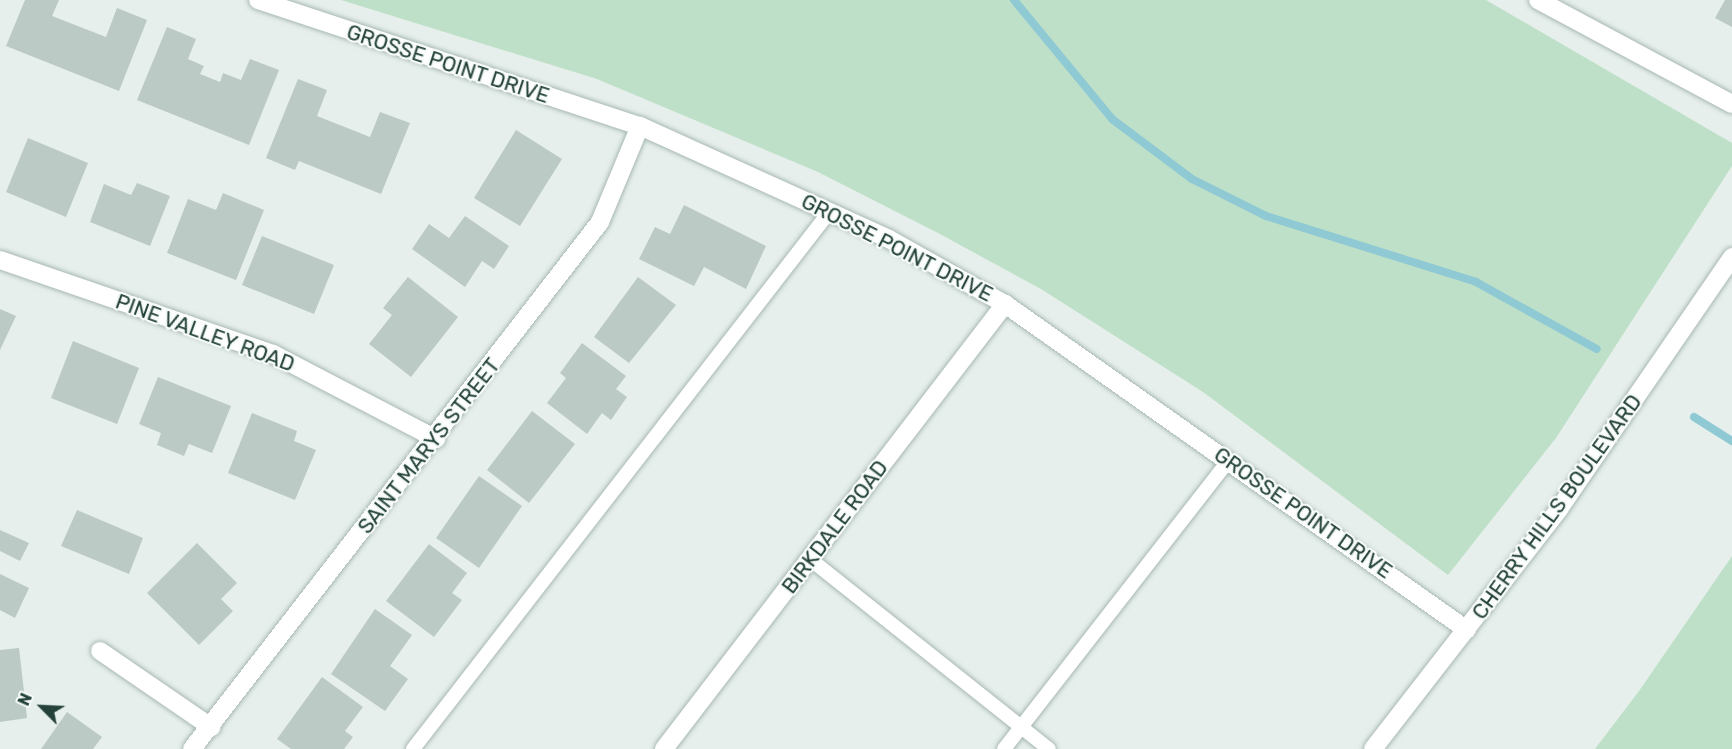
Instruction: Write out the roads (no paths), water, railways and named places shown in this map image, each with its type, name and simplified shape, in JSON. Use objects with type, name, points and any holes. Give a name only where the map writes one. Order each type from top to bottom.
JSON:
[{"type":"street","name":"GROSSE POINT DRIVE","points":[[258,0],[640,126],[830,211],[1005,304],[1467,630]]},
{"type":"street","points":[[1538,0],[1732,104]]},
{"type":"street","name":"SAINT MARYS STREET","points":[[192,749],[436,439],[600,222],[640,126]]},
{"type":"street","name":"CHERRY HILLS BOULEVARD","points":[[1373,749],[1559,509],[1732,257]]},
{"type":"street","name":"PINE VALLEY ROAD","points":[[0,260],[273,354],[436,439]]},
{"type":"street","name":"BIRKDALE ROAD","points":[[664,749],[1005,304]]},
{"type":"street","points":[[100,651],[211,727]]},
{"type":"lane","points":[[413,749],[747,323],[830,211]]},
{"type":"lane","points":[[1004,749],[1229,460]]},
{"type":"lane","points":[[810,559],[1049,749]]},
{"type":"waterway","points":[[1014,0],[1112,119],[1192,179],[1266,216],[1476,282],[1597,349]]},
{"type":"waterway","points":[[1694,417],[1732,441]]}]
